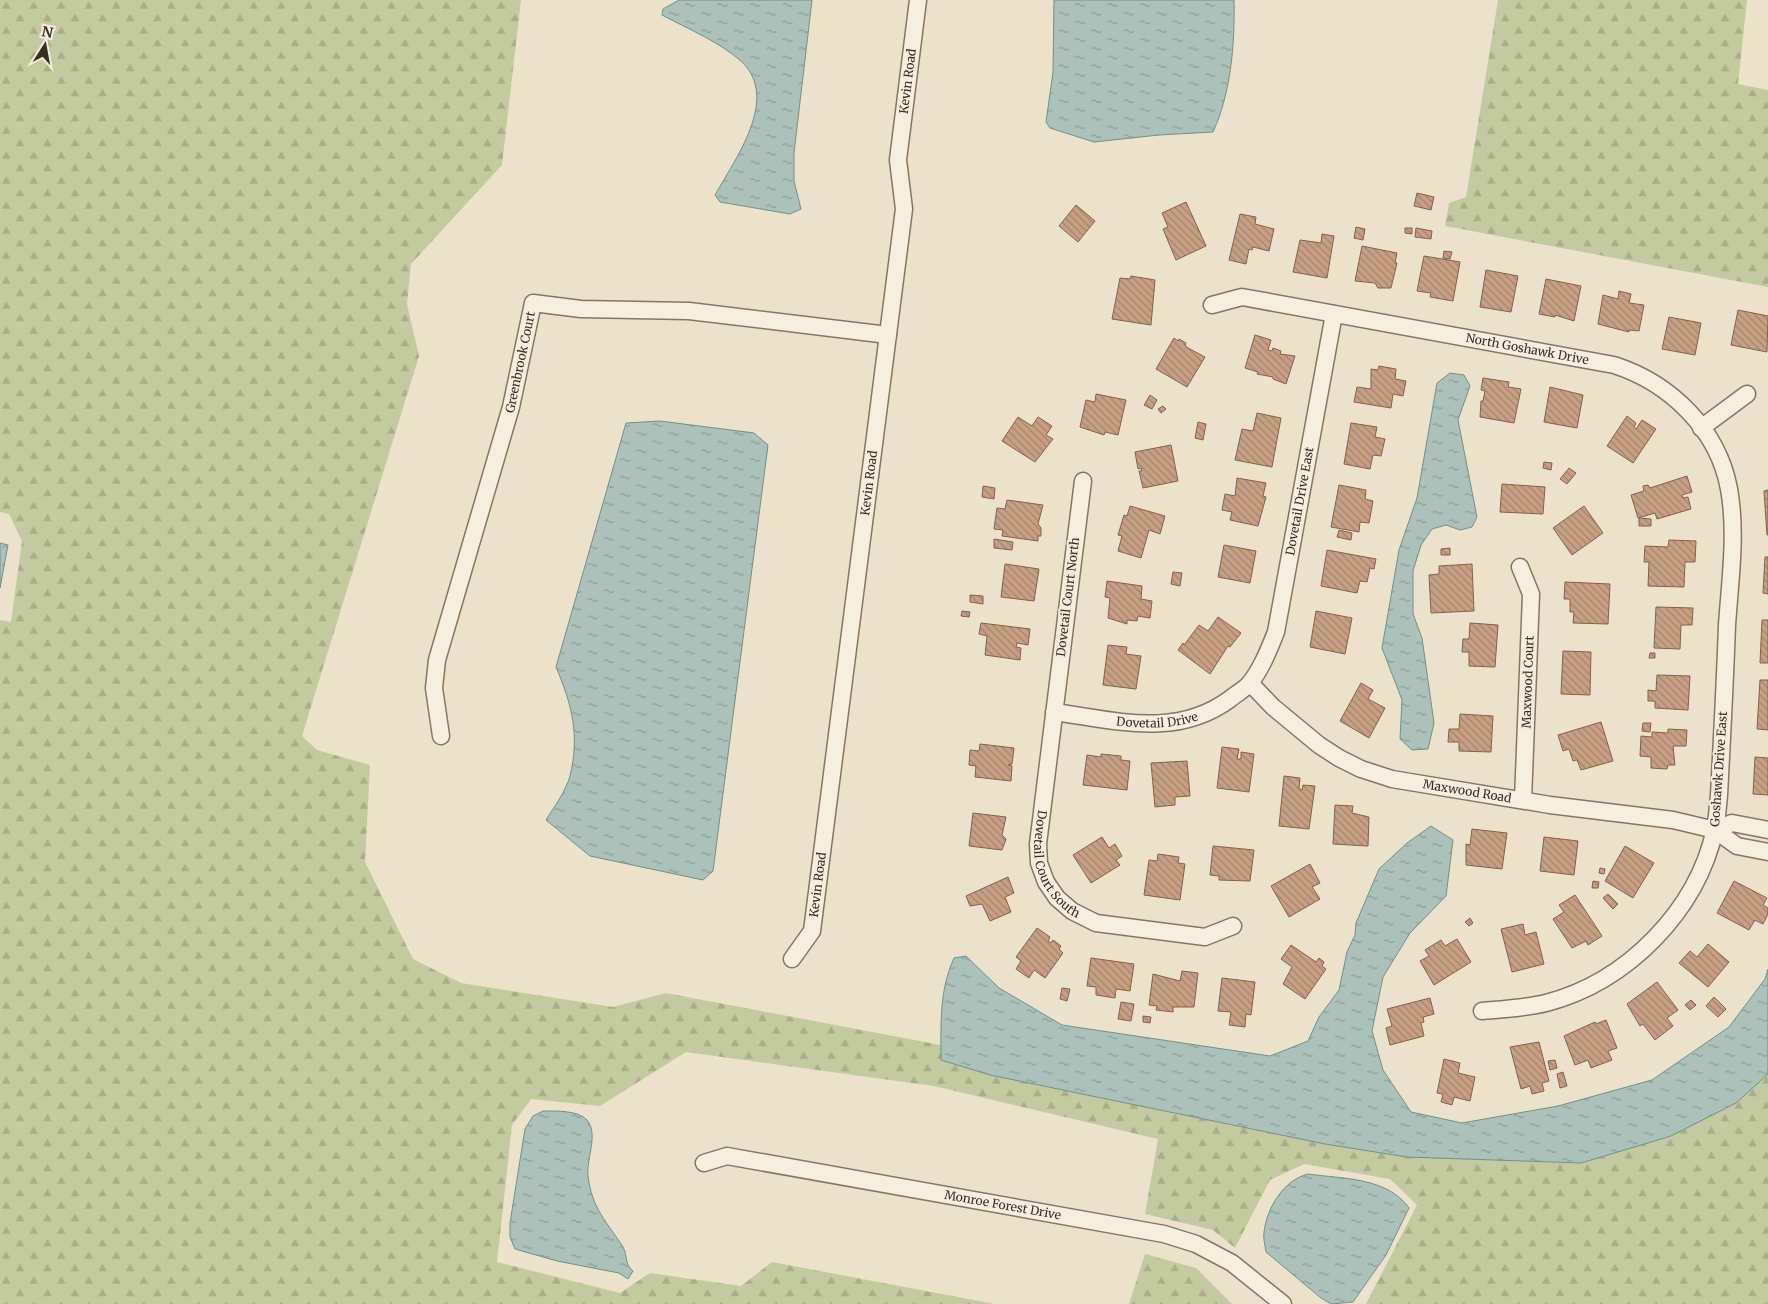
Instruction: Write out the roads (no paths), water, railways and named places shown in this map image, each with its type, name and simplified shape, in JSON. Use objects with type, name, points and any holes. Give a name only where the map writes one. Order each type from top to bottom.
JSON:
[{"type":"street","name":"Kevin Road","points":[[792,959],[812,931],[904,209],[898,160],[918,0]]},
{"type":"street","name":"North Goshawk Drive","points":[[1212,305],[1242,297],[1614,366],[1645,378],[1670,394],[1687,409],[1702,428]]},
{"type":"street","name":"Greenbrook Court","points":[[441,736],[434,688],[437,660],[511,407],[534,303],[581,310],[689,311],[888,335]]},
{"type":"street","name":"Dovetail Drive East","points":[[1250,683],[1267,655],[1276,632],[1334,314]]},
{"type":"street","points":[[1702,428],[1747,394]]},
{"type":"street","name":"Goshawk Drive East","points":[[1482,1011],[1522,1008],[1562,998],[1607,977],[1634,958],[1664,929],[1680,907],[1695,881],[1715,830],[1719,796],[1730,574],[1731,504],[1720,460],[1702,428]]},
{"type":"street","name":"Dovetail Court North","points":[[1054,712],[1083,481]]},
{"type":"street","name":"Maxwood Court","points":[[1520,567],[1531,594],[1523,800]]},
{"type":"street","name":"Dovetail Drive","points":[[1054,712],[1162,725],[1203,715],[1219,707],[1250,683]]},
{"type":"street","name":"Maxwood Road","points":[[1250,683],[1292,724],[1339,758],[1392,779],[1523,800],[1673,820],[1715,830],[1736,846],[1768,852]]},
{"type":"street","name":"Dovetail Court South","points":[[1054,712],[1038,844],[1039,863],[1046,882],[1057,898],[1072,911],[1096,923],[1205,937],[1233,926]]},
{"type":"street","name":"Maxwood Road","points":[[1715,830],[1732,823],[1768,830]]},
{"type":"street","name":"Monroe Forest Drive","points":[[704,1163],[727,1156],[1164,1234],[1196,1244],[1232,1262],[1283,1304]]},
{"type":"water","points":[[679,0],[812,0],[794,153],[794,181],[801,209],[790,214],[720,202],[715,195],[750,129],[757,93],[753,77],[742,62],[714,42],[662,15],[663,9]]},
{"type":"water","points":[[1054,0],[1234,0],[1231,68],[1224,101],[1213,132],[1159,135],[1094,142],[1050,128],[1046,122],[1053,72]]},
{"type":"water","points":[[1450,373],[1464,375],[1470,386],[1458,420],[1477,517],[1472,527],[1460,530],[1446,525],[1432,529],[1421,545],[1413,571],[1413,614],[1422,638],[1434,723],[1428,749],[1412,750],[1400,739],[1402,700],[1382,648],[1399,550],[1417,498],[1437,383]]},
{"type":"water","points":[[660,421],[754,433],[768,445],[713,871],[703,880],[590,856],[546,820],[560,799],[568,782],[574,747],[573,720],[556,667],[626,423]]},
{"type":"water","points":[[0,543],[8,545],[0,588]]},
{"type":"water","points":[[1431,826],[1453,840],[1446,896],[1410,933],[1383,977],[1372,1031],[1383,1070],[1411,1112],[1462,1123],[1558,1106],[1652,1080],[1729,1027],[1765,979],[1768,969],[1768,1074],[1736,1103],[1671,1136],[1581,1163],[1407,1157],[1325,1144],[990,1075],[941,1060],[943,996],[949,970],[954,958],[966,956],[999,988],[1062,1025],[1270,1056],[1308,1041],[1319,1017],[1339,990],[1347,952],[1355,935],[1356,923],[1379,869],[1407,843]]},
{"type":"water","points":[[543,1111],[578,1114],[587,1120],[592,1132],[588,1169],[590,1187],[601,1215],[623,1247],[628,1266],[633,1271],[628,1279],[619,1273],[557,1261],[515,1249],[510,1237],[510,1223],[525,1129],[533,1116]]},
{"type":"water","points":[[1308,1174],[1363,1181],[1377,1185],[1389,1190],[1409,1208],[1386,1255],[1353,1302],[1331,1304],[1321,1298],[1266,1252],[1264,1232],[1273,1204],[1284,1188],[1291,1182]]}]
